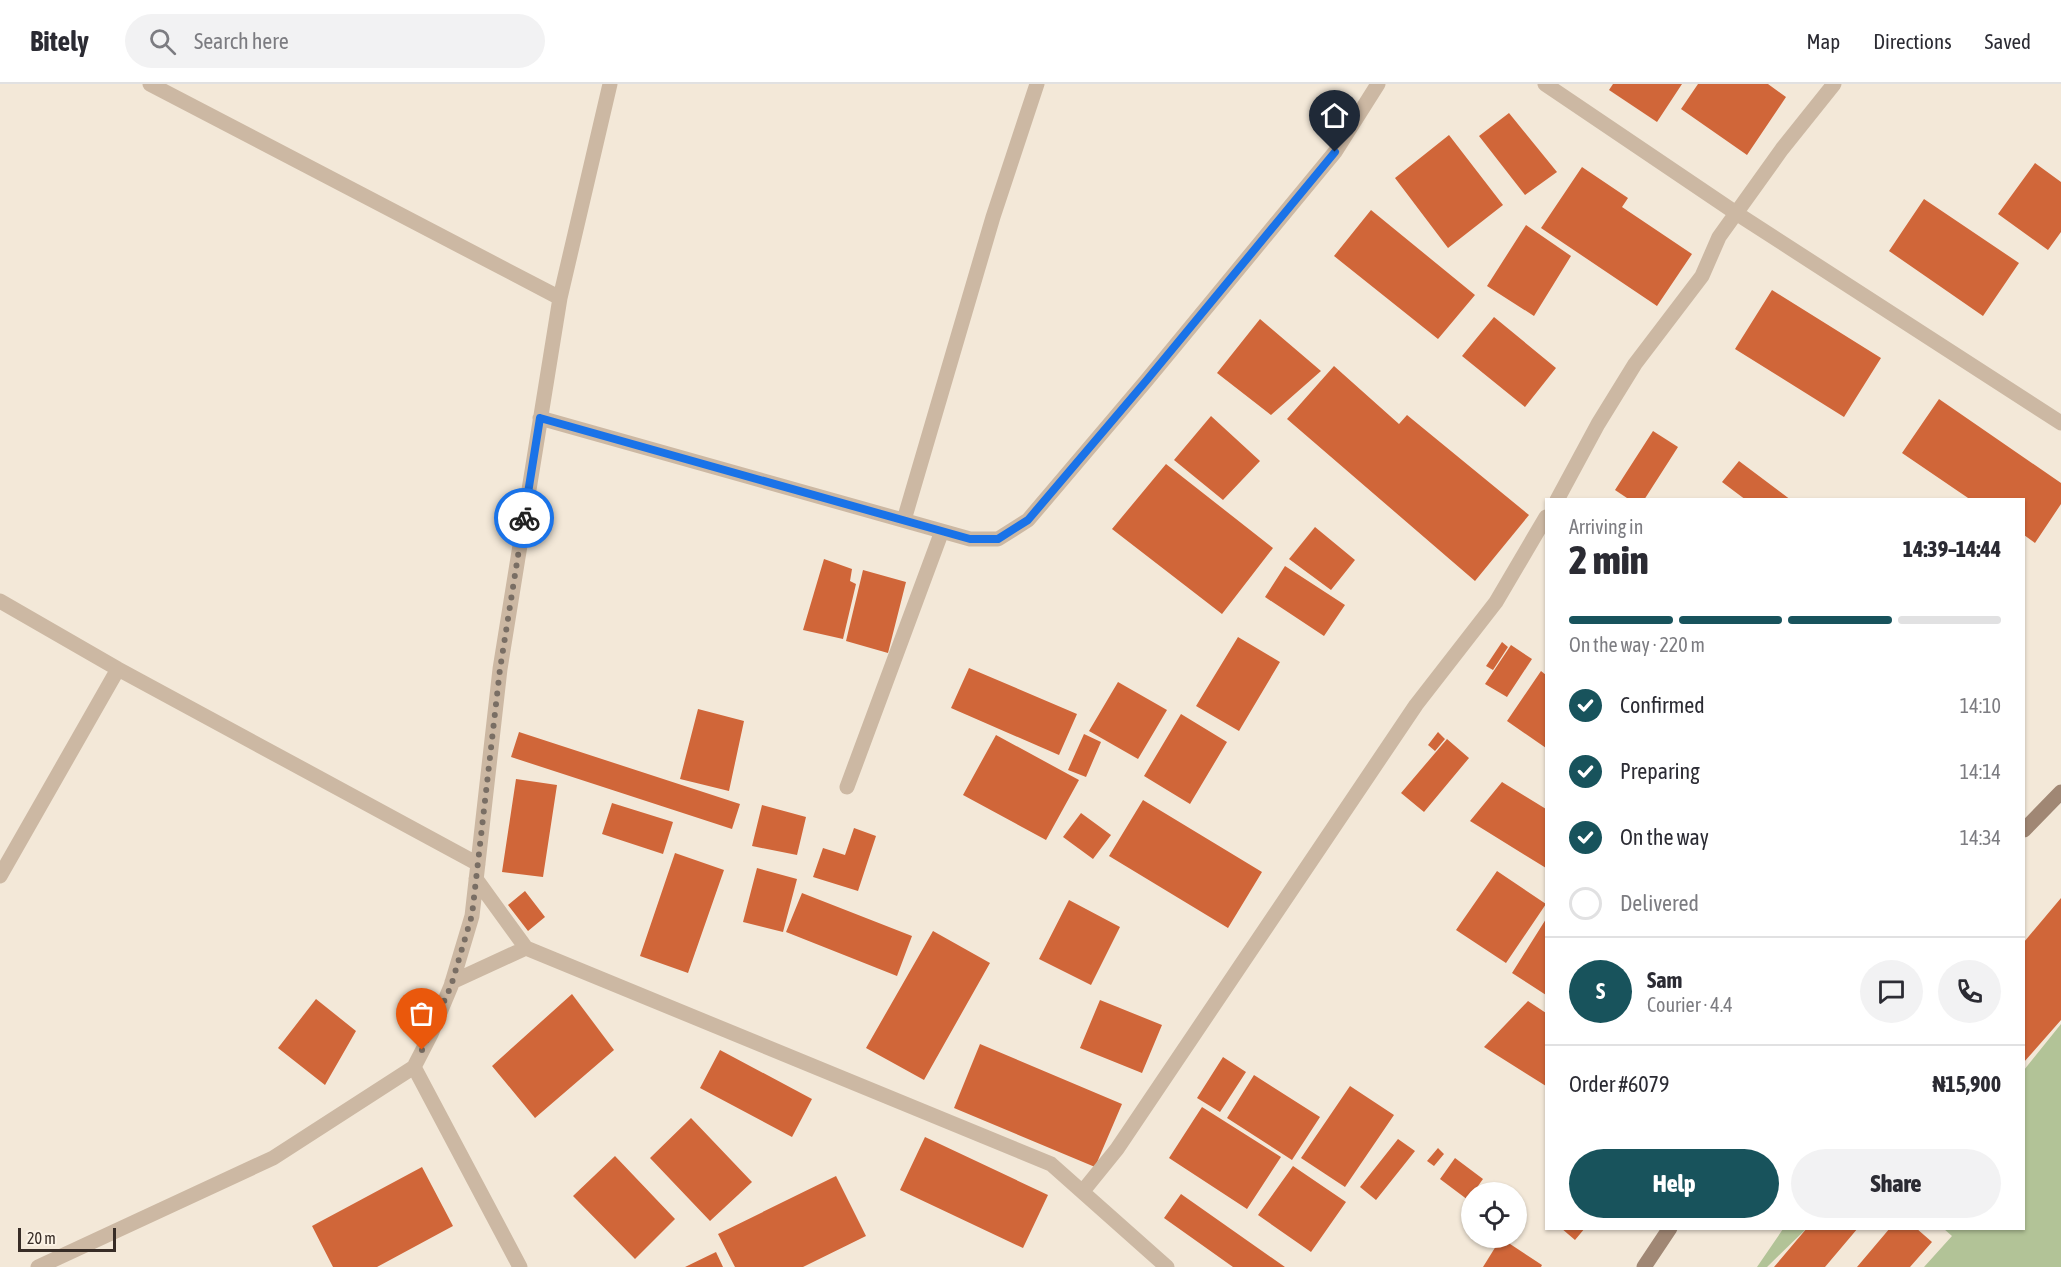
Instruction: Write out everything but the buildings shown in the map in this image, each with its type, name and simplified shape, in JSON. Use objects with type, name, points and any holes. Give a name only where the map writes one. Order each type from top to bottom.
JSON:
[{"type":"main road","points":[[2025,829],[2061,792]]},
{"type":"main road","points":[[1644,1267],[1669,1230]]},
{"type":"street","points":[[150,84],[560,298]]},
{"type":"street","points":[[38,1267],[273,1158],[414,1066],[431,1034],[452,982],[472,915],[500,669],[540,418],[560,298],[610,84]]},
{"type":"street","points":[[904,520],[993,218],[1037,84]]},
{"type":"street","points":[[540,418],[970,539],[998,539],[1028,520],[1153,372],[1335,152],[1378,84]]},
{"type":"street","points":[[1545,84],[1736,213],[2061,423]]},
{"type":"street","points":[[1558,498],[1598,424],[1629,374],[1702,276],[1719,237],[1782,149],[1834,84]]},
{"type":"street","points":[[1083,1191],[1116,1149],[1416,705],[1496,602],[1545,519]]},
{"type":"street","points":[[847,787],[942,531]]},
{"type":"street","points":[[0,601],[477,872],[526,948],[1051,1164],[1167,1267]]},
{"type":"street","points":[[0,876],[118,669]]},
{"type":"street","points":[[452,982],[526,948]]},
{"type":"street","points":[[414,1066],[520,1267]]},
{"type":"green space","points":[[2061,1024],[2061,1267],[1924,1267],[1952,1236],[1945,1230],[2025,1230],[2025,1069]]},
{"type":"green space","points":[[1782,1230],[1805,1230],[1767,1267],[1757,1267]]},
{"type":"way so far","points":[[422,1050],[451,986],[472,915],[500,669],[524,518]]},
{"type":"route","points":[[524,518],[540,418],[970,539],[998,539],[1028,520],[1335,152]]}]
